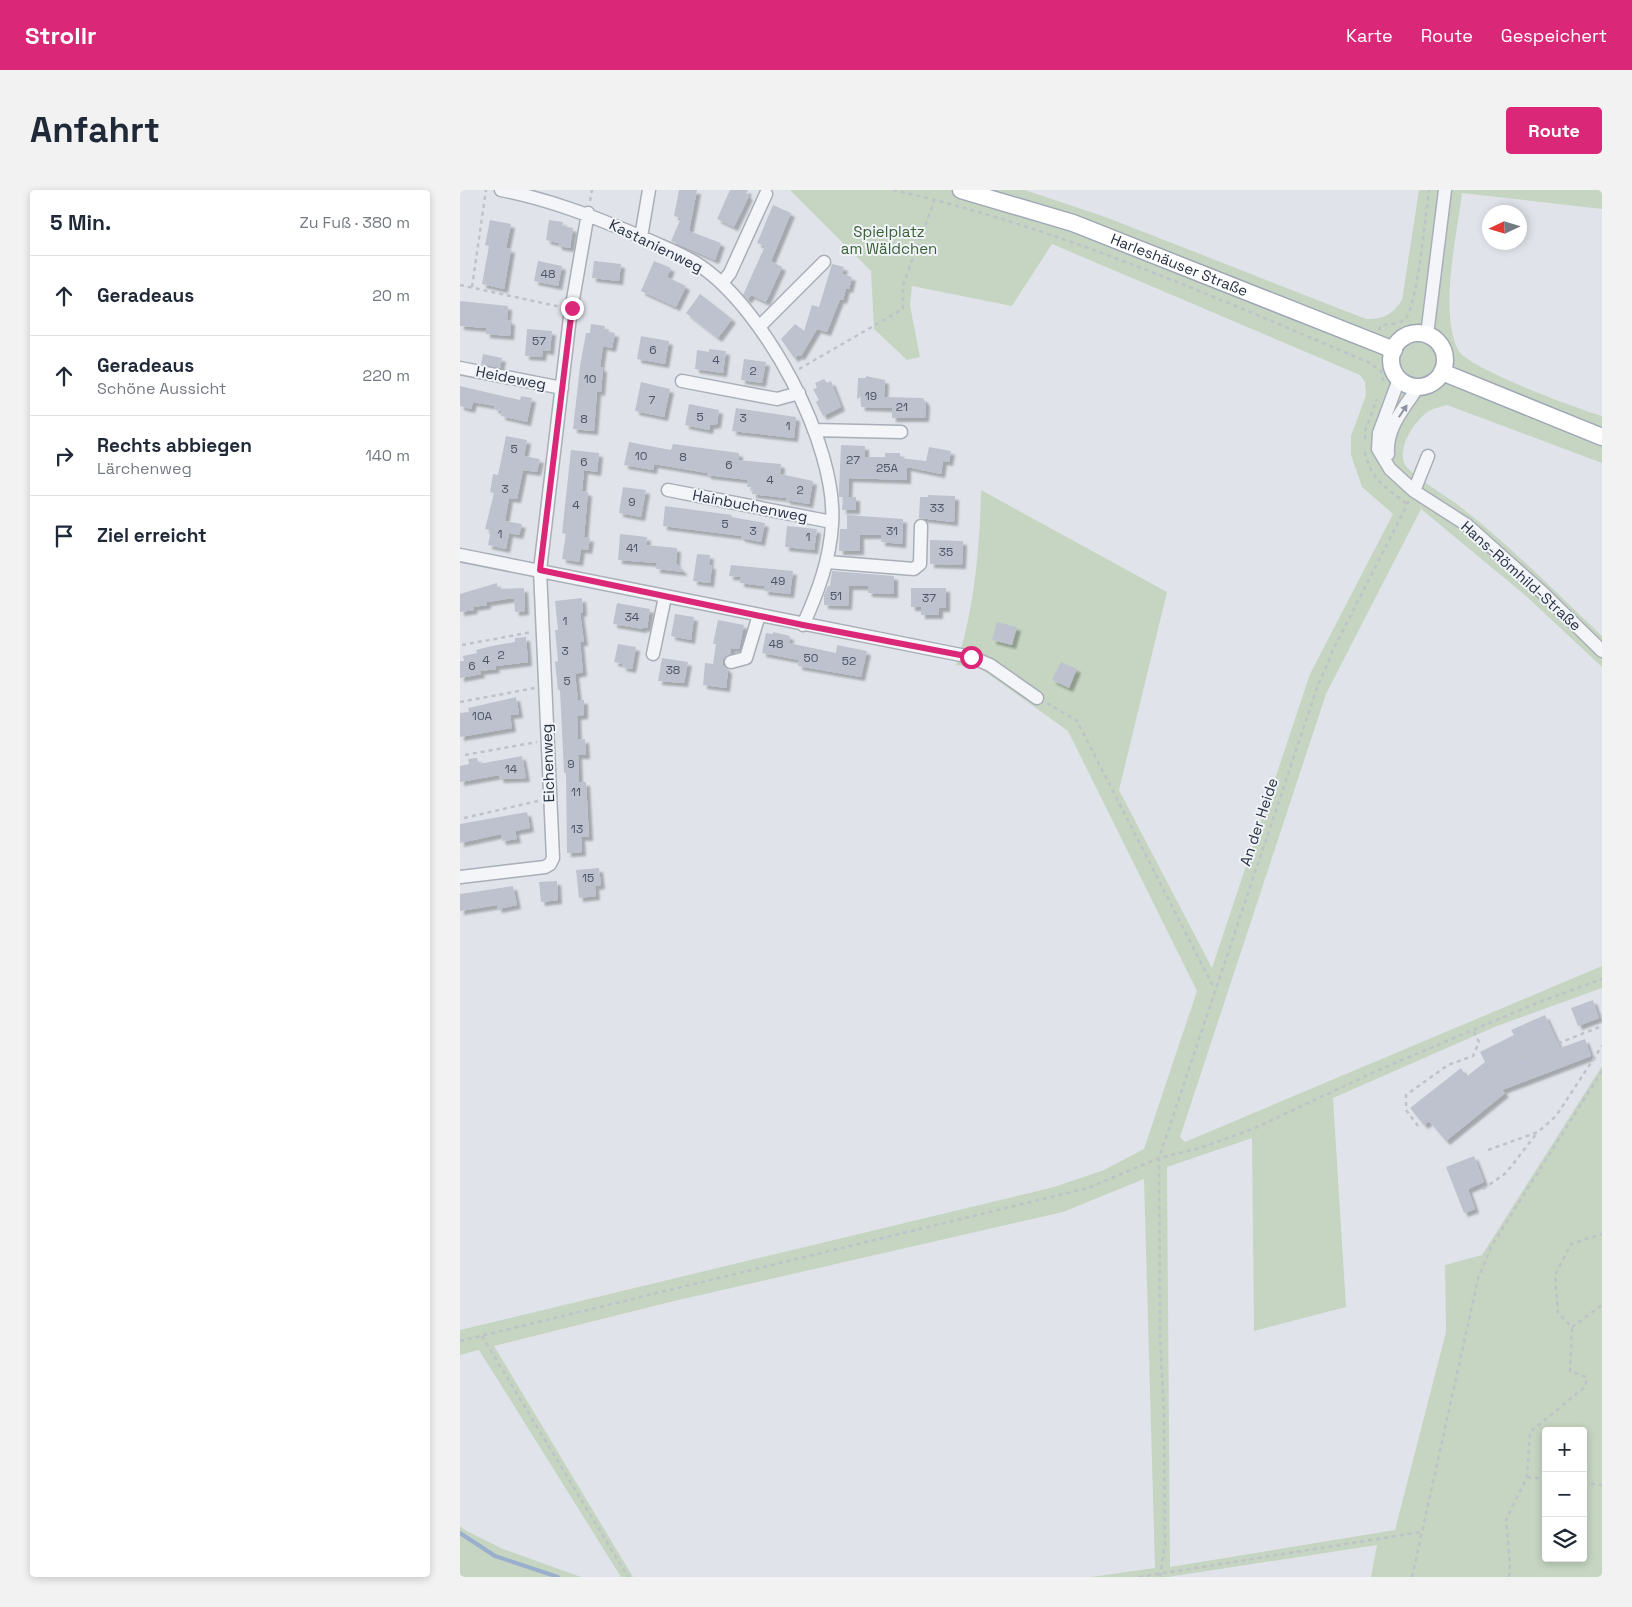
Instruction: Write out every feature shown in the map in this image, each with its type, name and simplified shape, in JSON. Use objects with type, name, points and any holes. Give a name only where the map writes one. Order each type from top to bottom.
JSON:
[{"type":"main road","name":"Harleshäuser Straße","points":[[961,190],[1073,224],[1394,350]]},
{"type":"main road","points":[[1411,334],[1427,335],[1434,338],[1443,350],[1445,365],[1433,383],[1418,387],[1411,386],[1399,379],[1392,365],[1394,350],[1398,343],[1411,334]]},
{"type":"main road","points":[[1442,372],[1602,437]]},
{"type":"street","name":"Kastanienweg","points":[[501,190],[536,197],[588,214],[699,264],[722,283],[759,327],[790,375],[799,393],[814,430],[828,479],[832,522],[827,562],[803,625]]},
{"type":"street","points":[[641,237],[649,190]]},
{"type":"street","points":[[1427,335],[1446,190]]},
{"type":"street","points":[[722,283],[730,272],[766,194]]},
{"type":"street","name":"Kastanienweg","points":[[562,388],[572,308],[588,214]]},
{"type":"street","points":[[759,327],[824,262]]},
{"type":"street","name":"Heideweg","points":[[460,368],[562,388]]},
{"type":"street","name":"Hans-Römhild-Straße","points":[[1399,379],[1380,433],[1378,448],[1390,469],[1414,491],[1467,525],[1543,593],[1602,650]]},
{"type":"street","points":[[682,381],[777,399],[799,393]]},
{"type":"street","points":[[1390,469],[1387,440],[1395,422],[1418,387]]},
{"type":"street","name":"Eichenweg","points":[[460,877],[545,867],[550,864],[553,858],[540,570],[562,388]]},
{"type":"street","points":[[814,430],[901,432]]},
{"type":"street","points":[[1414,491],[1428,456]]},
{"type":"street","name":"Hainbuchenweg","points":[[668,490],[832,522]]},
{"type":"street","points":[[827,562],[914,569],[920,564],[922,526]]},
{"type":"street","points":[[460,555],[803,625],[971,657],[990,665],[1037,698]]},
{"type":"street","points":[[653,654],[665,597]]},
{"type":"street","points":[[731,662],[746,658],[759,615]]},
{"type":"path","points":[[472,288],[486,190]]},
{"type":"path","points":[[893,190],[934,199],[1007,220],[1184,284],[1368,362],[1381,325],[1401,322],[1409,314],[1417,276],[1428,190]]},
{"type":"path","points":[[790,375],[903,309],[903,285],[934,199]]},
{"type":"path","points":[[460,285],[572,308]]},
{"type":"path","name":"An der Heide","points":[[1160,1577],[1165,1544],[1164,1415],[1160,1336],[1159,1158],[1214,988],[1237,928],[1267,831],[1317,688],[1334,648],[1408,504]]},
{"type":"path","points":[[462,645],[543,630]]},
{"type":"path","points":[[460,702],[545,687]]},
{"type":"path","points":[[1037,698],[1077,721],[1214,988]]},
{"type":"path","points":[[465,755],[547,740]]},
{"type":"path","points":[[464,818],[550,798]]},
{"type":"path","points":[[460,1341],[1088,1188],[1159,1158],[1200,1148],[1255,1128],[1374,1072],[1602,978]]},
{"type":"path","points":[[1521,1058],[1602,1026]]},
{"type":"path","points":[[1418,1126],[1406,1110],[1406,1095],[1448,1065],[1473,1056],[1479,1042],[1473,1030]]},
{"type":"path","points":[[1484,1189],[1506,1173],[1538,1132],[1556,1116],[1602,1046]]},
{"type":"path","points":[[1412,1577],[1420,1532],[1482,1271],[1491,1247],[1602,1071]]},
{"type":"path","points":[[1488,1150],[1538,1132]]},
{"type":"path","points":[[1509,1577],[1510,1563],[1506,1520],[1527,1477],[1530,1432],[1586,1386],[1586,1377],[1570,1371],[1572,1327],[1558,1313],[1555,1275],[1571,1244],[1602,1234]]},
{"type":"path","points":[[1572,1327],[1602,1304]]},
{"type":"path","points":[[482,1336],[628,1577]]},
{"type":"path","points":[[1527,1477],[1542,1479]]},
{"type":"path","points":[[1587,1483],[1602,1485]]},
{"type":"path","points":[[1139,1577],[1420,1532]]},
{"type":"green space","name":"Spielplatz am Wäldchen","points":[[790,190],[1025,190],[1108,218],[1366,319],[1383,317],[1391,313],[1402,300],[1419,190],[1602,190],[1602,209],[1462,193],[1451,273],[1450,315],[1458,350],[1466,358],[1524,387],[1602,416],[1602,463],[1447,405],[1429,411],[1418,421],[1406,441],[1403,456],[1404,463],[1412,472],[1477,520],[1602,636],[1602,667],[1526,596],[1421,509],[1326,694],[1180,1137],[1185,1142],[1602,966],[1602,988],[1497,1026],[1333,1098],[1346,1307],[1254,1331],[1252,1138],[1167,1167],[1170,1567],[1395,1530],[1446,1332],[1445,1265],[1482,1255],[1602,1066],[1602,1577],[1371,1577],[1377,1545],[1168,1577],[1091,1577],[1155,1568],[1144,1179],[1063,1212],[670,1302],[494,1346],[633,1577],[621,1577],[479,1350],[460,1355],[460,1330],[1054,1187],[1104,1170],[1144,1149],[1197,991],[1068,731],[980,668],[956,665],[972,601],[981,490],[1167,592],[1119,790],[1212,968],[1310,674],[1393,514],[1362,487],[1351,455],[1351,436],[1366,395],[1365,382],[1360,375],[1052,244],[1012,306],[912,286],[910,305],[920,357],[907,360],[874,329],[871,271]]},
{"type":"green space","points":[[460,1526],[503,1549],[581,1577],[460,1577]]},
{"type":"building","points":[[679,190],[697,190],[689,231],[721,243],[715,260],[671,241],[681,218],[674,216]]},
{"type":"building","points":[[730,190],[748,190],[746,194],[749,196],[734,227],[717,219]]},
{"type":"building","points":[[773,205],[791,213],[771,261],[782,267],[766,302],[751,295],[747,300],[743,295],[765,246],[757,243]]},
{"type":"building","points":[[490,220],[511,224],[506,248],[511,249],[504,289],[482,284],[489,246],[485,245]]},
{"type":"building","points":[[549,220],[563,222],[562,226],[573,228],[570,248],[558,246],[558,243],[546,240]]},
{"type":"building","points":[[538,261],[562,266],[558,286],[534,281]]},
{"type":"building","points":[[594,261],[621,264],[619,281],[592,278]]},
{"type":"building","points":[[654,261],[671,268],[667,277],[686,286],[676,307],[641,291]]},
{"type":"building","points":[[832,264],[844,267],[842,274],[852,277],[849,289],[846,288],[843,300],[840,299],[827,332],[817,329],[801,356],[798,355],[794,358],[781,339],[795,324],[804,331],[812,305],[819,307]]},
{"type":"building","points":[[700,294],[732,319],[718,338],[686,313]]},
{"type":"building","points":[[460,301],[508,306],[507,320],[511,321],[510,336],[486,334],[486,328],[460,326]]},
{"type":"building","points":[[591,324],[605,326],[604,331],[615,333],[612,348],[603,346],[600,367],[603,368],[601,392],[597,391],[594,431],[573,429],[580,366],[586,333],[590,333]]},
{"type":"building","points":[[527,329],[552,331],[550,351],[543,350],[542,357],[525,356]]},
{"type":"building","points":[[641,336],[669,341],[665,364],[637,359]]},
{"type":"building","points":[[709,349],[726,351],[723,373],[695,369],[697,350],[709,352]]},
{"type":"building","points":[[483,354],[502,358],[500,368],[481,364]]},
{"type":"building","points":[[744,359],[766,362],[762,383],[741,380]]},
{"type":"building","points":[[866,376],[885,380],[884,397],[923,398],[926,403],[925,418],[892,418],[892,408],[861,407],[861,397],[857,399],[858,378],[866,378]]},
{"type":"building","points":[[824,379],[827,383],[831,381],[841,407],[823,416],[816,402],[819,400],[813,389],[817,388],[815,383]]},
{"type":"building","points":[[641,382],[670,389],[664,417],[635,411]]},
{"type":"building","points":[[460,386],[520,400],[521,396],[532,398],[527,422],[501,416],[502,411],[494,409],[495,406],[473,402],[471,409],[460,406]]},
{"type":"building","points":[[689,404],[719,410],[717,424],[710,425],[709,430],[685,425]]},
{"type":"building","points":[[736,408],[796,417],[794,438],[732,431]]},
{"type":"building","points":[[506,436],[527,440],[524,456],[540,459],[537,472],[523,470],[517,499],[509,498],[505,521],[522,524],[519,535],[509,533],[506,549],[488,545],[491,530],[485,529],[494,493],[490,492],[493,474],[498,475]]},
{"type":"building","points":[[629,442],[671,450],[673,444],[739,453],[739,460],[781,464],[780,474],[813,481],[809,504],[786,500],[786,498],[752,494],[753,487],[747,487],[748,480],[707,475],[707,473],[654,464],[653,470],[624,465]]},
{"type":"building","points":[[841,445],[865,446],[865,457],[885,457],[885,453],[900,453],[900,458],[926,461],[929,447],[951,451],[949,462],[943,461],[941,474],[907,467],[907,480],[849,478],[848,497],[856,497],[856,510],[842,510],[843,497],[839,497]]},
{"type":"building","points":[[571,450],[599,453],[597,472],[584,470],[582,491],[588,492],[584,537],[590,538],[588,550],[581,549],[579,562],[562,559],[566,534],[562,533]]},
{"type":"building","points":[[623,487],[646,490],[641,517],[619,513]]},
{"type":"building","points":[[928,495],[955,496],[954,522],[919,518],[920,497],[928,497]]},
{"type":"building","points":[[665,506],[732,515],[731,517],[765,523],[761,542],[741,538],[741,536],[663,526]]},
{"type":"building","points":[[847,515],[903,519],[902,544],[881,542],[882,535],[860,535],[860,551],[839,551],[840,529],[847,529]]},
{"type":"building","points":[[787,526],[817,529],[814,550],[785,547]]},
{"type":"building","points":[[620,534],[647,537],[646,545],[677,548],[676,563],[684,572],[656,569],[657,563],[618,560]]},
{"type":"building","points":[[930,540],[963,541],[962,565],[930,564]]},
{"type":"building","points":[[697,554],[710,555],[709,565],[712,565],[710,583],[693,581]]},
{"type":"building","points":[[731,565],[793,571],[790,594],[764,591],[765,586],[740,583],[741,577],[729,576]]},
{"type":"building","points":[[832,571],[894,576],[894,594],[868,593],[868,586],[849,586],[848,606],[824,605],[824,595],[828,586],[830,586]]},
{"type":"building","points":[[497,583],[498,589],[524,588],[525,611],[515,612],[514,598],[487,602],[487,605],[473,607],[474,610],[460,612],[460,594]]},
{"type":"building","points":[[911,588],[946,588],[946,608],[939,608],[939,615],[921,615],[921,607],[911,607]]},
{"type":"building","points":[[582,598],[583,612],[580,613],[584,642],[580,642],[583,672],[575,674],[578,700],[584,700],[584,715],[577,716],[578,740],[585,739],[586,755],[578,755],[579,782],[586,782],[589,837],[581,837],[582,852],[567,853],[566,773],[564,773],[560,690],[558,690],[555,662],[558,661],[555,630],[558,630],[555,601]]},
{"type":"building","points":[[617,603],[650,609],[647,628],[613,624]]},
{"type":"building","points":[[675,614],[694,617],[691,640],[671,636]]},
{"type":"building","points":[[718,620],[744,625],[739,649],[731,648],[731,654],[723,659],[723,665],[728,670],[726,688],[703,685],[705,663],[713,664],[716,644],[713,644]]},
{"type":"building","points":[[997,622],[1017,627],[1012,645],[992,640]]},
{"type":"building","points":[[773,632],[790,636],[789,643],[836,653],[837,645],[867,651],[861,677],[798,666],[799,660],[762,653],[766,633],[773,634]]},
{"type":"building","points":[[526,637],[528,662],[495,666],[496,669],[480,671],[481,674],[460,678],[460,661],[464,661],[463,656],[477,653],[476,650],[515,642],[515,638]]},
{"type":"building","points":[[618,644],[636,647],[632,669],[622,667],[623,664],[614,662]]},
{"type":"building","points":[[662,658],[688,662],[684,683],[658,681]]},
{"type":"building","points":[[1061,662],[1077,669],[1069,688],[1052,680]]},
{"type":"building","points":[[516,697],[519,714],[510,715],[512,728],[460,737],[460,713],[469,712],[468,708]]},
{"type":"building","points":[[522,756],[526,778],[500,779],[499,775],[460,782],[460,766],[469,764],[468,759],[477,758],[479,764]]},
{"type":"building","points":[[527,812],[530,828],[515,831],[517,839],[502,841],[501,834],[460,843],[460,824]]},
{"type":"building","points":[[599,868],[601,885],[595,886],[596,896],[579,898],[576,870]]},
{"type":"building","points":[[557,881],[558,900],[541,902],[539,882]]},
{"type":"building","points":[[513,886],[517,905],[498,909],[497,905],[460,911],[460,894]]},
{"type":"building","points":[[1593,1000],[1599,1018],[1578,1026],[1571,1008]]},
{"type":"building","points":[[1545,1015],[1560,1048],[1585,1039],[1591,1056],[1502,1090],[1505,1093],[1446,1141],[1429,1121],[1424,1125],[1410,1108],[1461,1068],[1466,1077],[1485,1062],[1480,1052],[1514,1035],[1511,1030]]},
{"type":"building","points":[[1474,1156],[1484,1182],[1468,1189],[1475,1209],[1464,1213],[1446,1167]]},
{"type":"waterway","points":[[460,1533],[495,1556],[558,1577]]},
{"type":"route","points":[[572,308],[540,570],[803,625],[971,657]]}]
